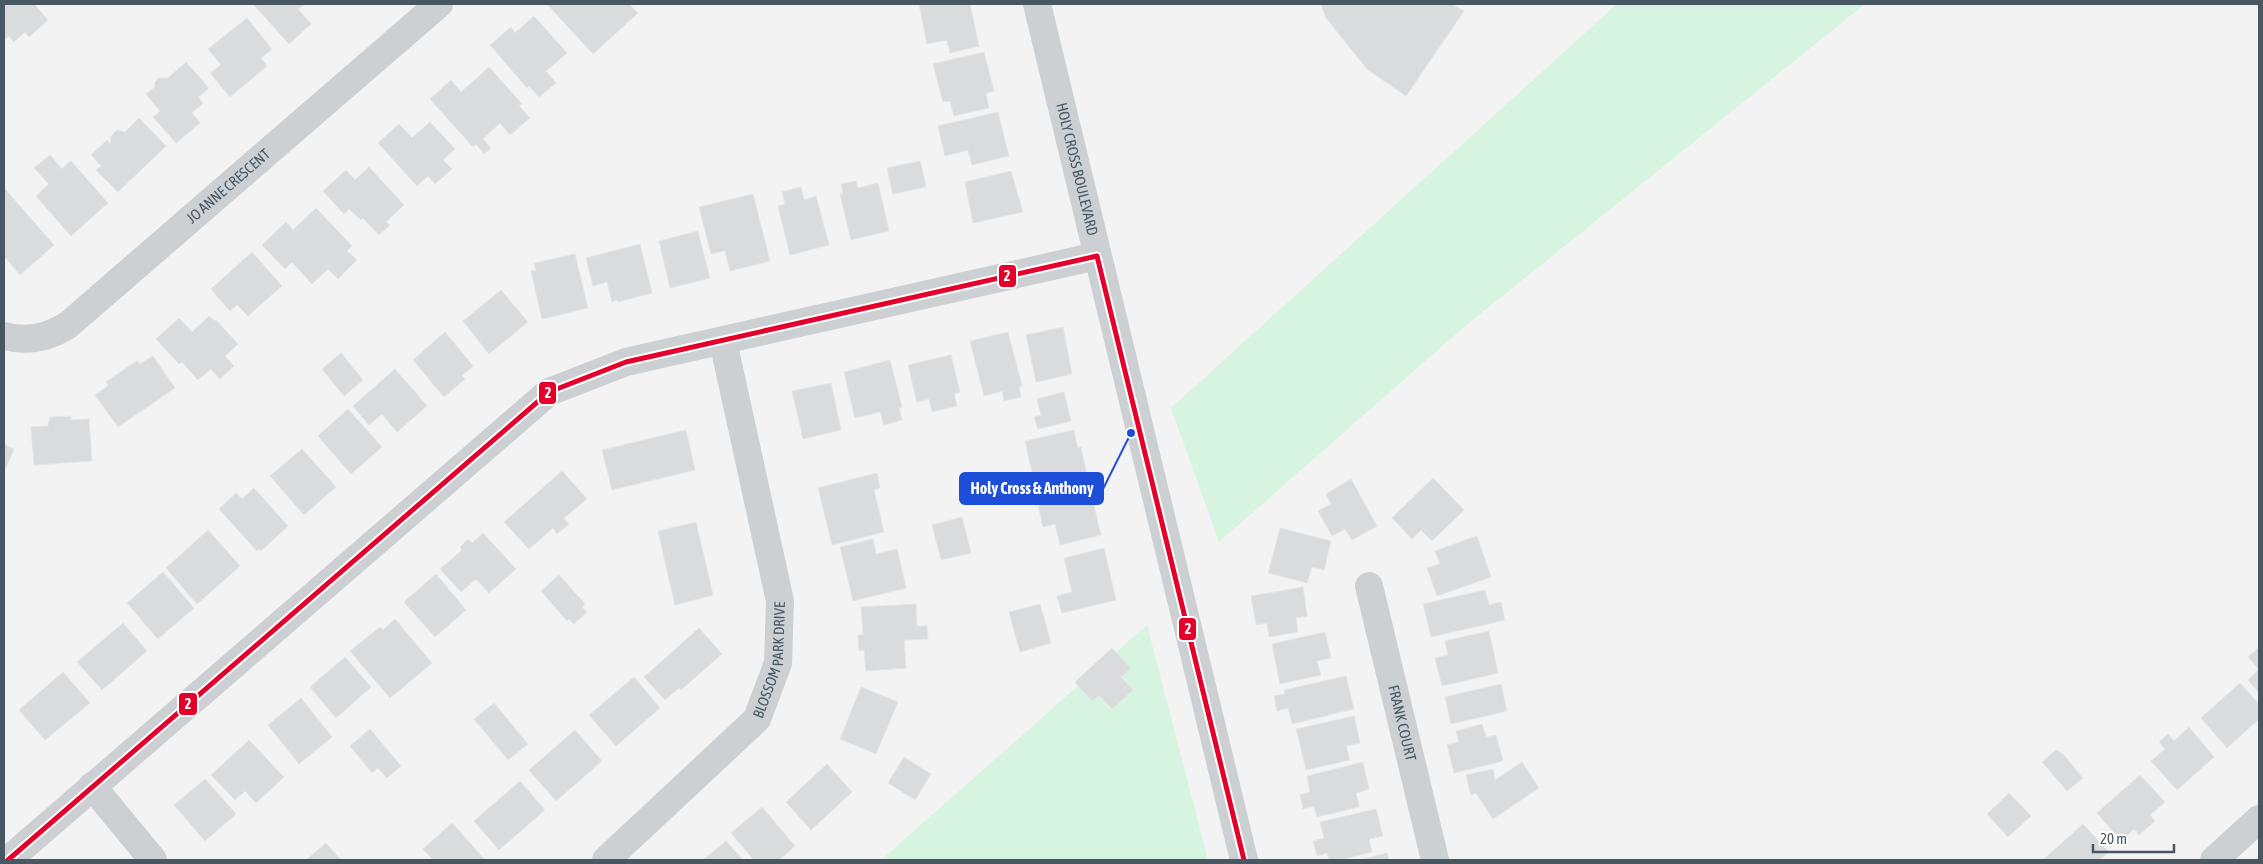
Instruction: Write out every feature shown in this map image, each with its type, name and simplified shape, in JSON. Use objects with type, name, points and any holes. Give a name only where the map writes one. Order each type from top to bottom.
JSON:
[{"type":"street","name":"JO ANNE CRESCENT","points":[[4,336],[22,339],[37,338],[52,334],[68,325],[439,4]]},
{"type":"street","name":"HOLY CROSS BOULEVARD","points":[[1037,4],[1244,860]]},
{"type":"street","points":[[8,860],[549,392],[626,362],[1097,256]]},
{"type":"street","name":"BLOSSOM PARK DRIVE","points":[[606,860],[757,719],[778,663],[780,602],[723,341]]},
{"type":"street","name":"FRANK COURT","points":[[1369,586],[1435,860]]},
{"type":"street","points":[[92,786],[154,860]]},
{"type":"street","points":[[2214,860],[2259,819]]},
{"type":"green space","points":[[1617,4],[1865,4],[1464,327],[1219,542],[1171,408]]},
{"type":"green space","points":[[1147,625],[1208,860],[881,860]]},
{"type":"building","points":[[4,4],[34,4],[48,20],[29,37],[25,32],[14,42],[9,36],[4,40]]},
{"type":"building","points":[[253,4],[305,4],[298,9],[311,24],[289,44]]},
{"type":"building","points":[[547,4],[629,4],[638,13],[593,54]]},
{"type":"building","points":[[919,4],[970,4],[979,46],[950,53],[947,40],[927,44]]},
{"type":"building","points":[[1321,4],[1452,4],[1464,11],[1406,96],[1367,69],[1326,18]]},
{"type":"building","points":[[534,16],[567,53],[546,71],[556,83],[539,97],[529,86],[527,88],[490,45],[511,27],[515,33]]},
{"type":"building","points":[[247,18],[272,49],[261,58],[267,66],[230,97],[210,73],[221,65],[208,49]]},
{"type":"building","points":[[984,52],[994,91],[986,93],[989,108],[954,116],[950,101],[943,102],[933,64]]},
{"type":"building","points":[[186,62],[209,88],[198,97],[203,103],[192,113],[200,123],[176,143],[153,117],[160,111],[146,94],[155,87],[155,82],[159,78],[168,78]]},
{"type":"building","points":[[489,67],[522,104],[519,106],[530,118],[510,135],[500,123],[483,139],[491,148],[484,154],[476,144],[473,147],[430,99],[451,80],[461,92]]},
{"type":"building","points":[[998,112],[1009,156],[972,165],[968,150],[945,156],[938,126]]},
{"type":"building","points":[[139,118],[166,146],[118,192],[96,170],[101,166],[91,155],[107,140],[110,144],[111,136],[117,130],[125,132]]},
{"type":"building","points":[[430,122],[455,149],[443,160],[452,169],[435,184],[428,176],[417,186],[378,143],[399,124],[412,138]]},
{"type":"building","points":[[50,155],[62,169],[71,161],[108,203],[71,236],[36,196],[49,184],[34,168]]},
{"type":"building","points":[[920,161],[926,187],[893,194],[887,168]]},
{"type":"building","points":[[369,167],[404,205],[386,222],[390,225],[379,235],[363,218],[361,220],[349,209],[344,214],[323,191],[346,170],[355,180]]},
{"type":"building","points":[[1011,171],[1023,212],[973,223],[965,182]]},
{"type":"building","points":[[856,181],[858,188],[878,183],[889,231],[851,240],[840,194],[843,194],[841,184]]},
{"type":"building","points":[[801,187],[804,200],[816,196],[829,245],[790,255],[778,206],[785,204],[782,192]]},
{"type":"building","points":[[4,188],[54,245],[20,275],[4,256]]},
{"type":"building","points":[[753,194],[770,261],[730,271],[725,251],[711,254],[699,207]]},
{"type":"building","points":[[316,208],[352,246],[347,251],[357,260],[338,279],[328,269],[312,284],[292,262],[285,269],[262,245],[286,222],[293,230]]},
{"type":"building","points":[[698,231],[710,278],[670,288],[659,241]]},
{"type":"building","points":[[640,244],[652,293],[612,302],[607,282],[593,286],[586,258]]},
{"type":"building","points":[[252,252],[282,286],[248,316],[237,305],[230,311],[211,289]]},
{"type":"building","points":[[575,254],[588,308],[542,319],[531,271],[536,270],[534,263]]},
{"type":"building","points":[[501,290],[528,322],[489,354],[463,321]]},
{"type":"building","points":[[209,316],[216,320],[238,344],[225,356],[234,366],[220,379],[211,369],[198,380],[182,362],[179,364],[156,339],[179,318],[192,332]]},
{"type":"building","points":[[1063,327],[1072,374],[1036,382],[1026,335]]},
{"type":"building","points":[[445,332],[473,366],[462,376],[465,379],[444,397],[413,360]]},
{"type":"building","points":[[1008,332],[1022,386],[1019,387],[1021,397],[1004,401],[1002,391],[984,396],[970,341]]},
{"type":"building","points":[[341,353],[363,380],[344,396],[322,369]]},
{"type":"building","points":[[951,355],[960,392],[954,394],[957,406],[932,412],[929,399],[917,402],[908,365]]},
{"type":"building","points":[[153,356],[175,388],[118,427],[95,395],[108,386],[106,382],[135,362],[137,361],[140,364]]},
{"type":"building","points":[[890,360],[902,407],[899,408],[902,420],[884,425],[880,412],[855,418],[844,372]]},
{"type":"building","points":[[395,369],[427,406],[397,432],[382,414],[369,425],[353,406]]},
{"type":"building","points":[[831,383],[841,430],[803,439],[792,391]]},
{"type":"building","points":[[1064,392],[1071,421],[1038,429],[1034,417],[1041,415],[1037,399]]},
{"type":"building","points":[[348,409],[382,447],[351,474],[318,436]]},
{"type":"building","points":[[71,416],[71,420],[89,419],[92,461],[34,465],[31,427],[48,426],[50,417]]},
{"type":"building","points":[[686,430],[695,470],[612,490],[602,450]]},
{"type":"building","points":[[1074,430],[1078,448],[1081,447],[1089,485],[1049,494],[1047,485],[1055,483],[1053,477],[1034,481],[1025,441]]},
{"type":"building","points":[[4,444],[14,449],[4,472]]},
{"type":"building","points":[[302,449],[336,487],[304,515],[270,476]]},
{"type":"building","points":[[562,471],[587,499],[564,518],[569,524],[557,534],[553,528],[529,549],[504,522]]},
{"type":"building","points":[[877,473],[880,488],[874,490],[884,532],[832,545],[818,488]]},
{"type":"building","points":[[1433,478],[1464,510],[1432,541],[1421,530],[1412,539],[1392,518]]},
{"type":"building","points":[[1351,479],[1377,526],[1352,540],[1345,529],[1332,536],[1318,511],[1331,504],[1326,494]]},
{"type":"building","points":[[254,488],[288,526],[261,551],[259,549],[257,551],[219,509],[236,493],[242,499]]},
{"type":"building","points":[[1090,489],[1101,535],[1060,545],[1055,524],[1043,527],[1038,506],[1051,502],[1050,498]]},
{"type":"building","points":[[962,517],[971,553],[941,560],[932,525]]},
{"type":"building","points":[[696,522],[713,595],[675,605],[658,531]]},
{"type":"building","points":[[1280,528],[1331,541],[1324,570],[1312,567],[1307,583],[1268,573]]},
{"type":"building","points":[[208,530],[240,566],[197,604],[166,568]]},
{"type":"building","points":[[483,533],[516,569],[489,593],[476,579],[461,592],[440,569],[462,550],[460,547],[468,539],[472,543]]},
{"type":"building","points":[[1477,536],[1491,577],[1437,596],[1427,568],[1440,564],[1435,551]]},
{"type":"building","points":[[873,539],[876,554],[897,549],[906,588],[853,601],[840,547]]},
{"type":"building","points":[[1104,548],[1116,600],[1062,613],[1057,596],[1072,592],[1064,558]]},
{"type":"building","points":[[163,572],[194,608],[158,639],[127,603]]},
{"type":"building","points":[[436,574],[466,610],[435,637],[404,602]]},
{"type":"building","points":[[559,575],[585,604],[582,607],[587,612],[574,624],[569,619],[567,621],[541,591]]},
{"type":"building","points":[[1303,587],[1307,616],[1296,618],[1298,632],[1269,637],[1267,623],[1256,625],[1251,596]]},
{"type":"building","points":[[1485,590],[1489,605],[1501,602],[1505,620],[1431,637],[1423,604]]},
{"type":"building","points":[[916,604],[917,626],[927,626],[928,639],[904,640],[906,668],[866,671],[864,650],[859,651],[858,635],[863,635],[861,607]]},
{"type":"building","points":[[1040,604],[1051,643],[1020,652],[1009,612]]},
{"type":"building","points":[[395,619],[432,663],[390,698],[350,651],[380,627],[383,630]]},
{"type":"building","points":[[123,623],[147,651],[102,690],[77,662]]},
{"type":"building","points":[[699,628],[722,654],[681,690],[679,688],[665,700],[644,677]]},
{"type":"building","points":[[1489,631],[1498,673],[1442,686],[1435,658],[1448,655],[1445,641]]},
{"type":"building","points":[[1325,632],[1331,658],[1317,661],[1321,675],[1280,684],[1272,644]]},
{"type":"building","points":[[2259,647],[2259,669],[2248,657]]},
{"type":"building","points":[[1112,648],[1131,668],[1121,677],[1133,690],[1112,709],[1099,695],[1092,701],[1075,682]]},
{"type":"building","points":[[345,657],[371,687],[336,718],[310,687]]},
{"type":"building","points":[[2259,669],[2259,693],[2248,680]]},
{"type":"building","points":[[63,672],[90,703],[45,740],[19,710]]},
{"type":"building","points":[[1346,676],[1354,709],[1292,724],[1288,708],[1277,711],[1274,696],[1285,694],[1284,690]]},
{"type":"building","points":[[634,677],[660,708],[616,746],[589,715]]},
{"type":"building","points":[[2240,683],[2259,704],[2259,719],[2227,748],[2201,718]]},
{"type":"building","points":[[1501,684],[1507,711],[1451,724],[1445,697]]},
{"type":"building","points":[[861,687],[898,702],[876,754],[840,739]]},
{"type":"building","points":[[301,698],[332,737],[299,764],[268,725]]},
{"type":"building","points":[[494,703],[528,744],[508,760],[474,719]]},
{"type":"building","points":[[1354,716],[1360,743],[1346,746],[1350,760],[1306,770],[1296,729]]},
{"type":"building","points":[[1482,724],[1486,737],[1496,735],[1503,761],[1454,773],[1447,745],[1459,742],[1456,731]]},
{"type":"building","points":[[2189,727],[2214,757],[2177,790],[2151,761],[2165,749],[2159,742],[2168,734],[2174,741]]},
{"type":"building","points":[[370,729],[401,766],[387,778],[378,768],[372,773],[350,746]]},
{"type":"building","points":[[575,730],[602,761],[556,801],[529,770]]},
{"type":"building","points":[[249,740],[284,777],[256,803],[245,791],[235,800],[211,775]]},
{"type":"building","points":[[2056,750],[2063,754],[2083,778],[2067,791],[2042,762]]},
{"type":"building","points":[[904,757],[931,774],[915,800],[888,783]]},
{"type":"building","points":[[1363,762],[1369,789],[1356,793],[1359,807],[1317,817],[1314,806],[1303,809],[1300,795],[1310,792],[1307,776]]},
{"type":"building","points":[[1522,762],[1539,788],[1493,819],[1476,793],[1471,795],[1466,775],[1493,769],[1495,780]]},
{"type":"building","points":[[827,764],[852,792],[811,830],[786,802]]},
{"type":"building","points":[[2140,775],[2165,802],[2150,815],[2155,821],[2139,835],[2134,829],[2121,841],[2097,813]]},
{"type":"building","points":[[205,779],[236,814],[205,841],[174,805]]},
{"type":"building","points":[[520,781],[545,810],[499,850],[474,821]]},
{"type":"building","points":[[2009,793],[2031,816],[2008,837],[1987,814]]},
{"type":"building","points":[[762,807],[795,846],[779,860],[754,860],[731,833]]},
{"type":"building","points":[[1376,809],[1383,836],[1369,839],[1372,852],[1340,860],[1329,860],[1327,853],[1317,856],[1313,841],[1324,838],[1320,822]]},
{"type":"building","points":[[452,823],[485,860],[433,860],[423,849]]},
{"type":"building","points":[[2083,824],[2109,852],[2099,860],[2043,860]]},
{"type":"building","points":[[726,841],[743,860],[703,860]]},
{"type":"building","points":[[326,843],[341,860],[306,860]]},
{"type":"building","points":[[1387,853],[1389,860],[1360,860]]},
{"type":"transit line","name":"2","points":[[8,860],[549,392],[626,362],[1097,256],[1244,860]]},
{"type":"place","name":"Holy Cross & Anthony","points":[[1131,433]]}]
